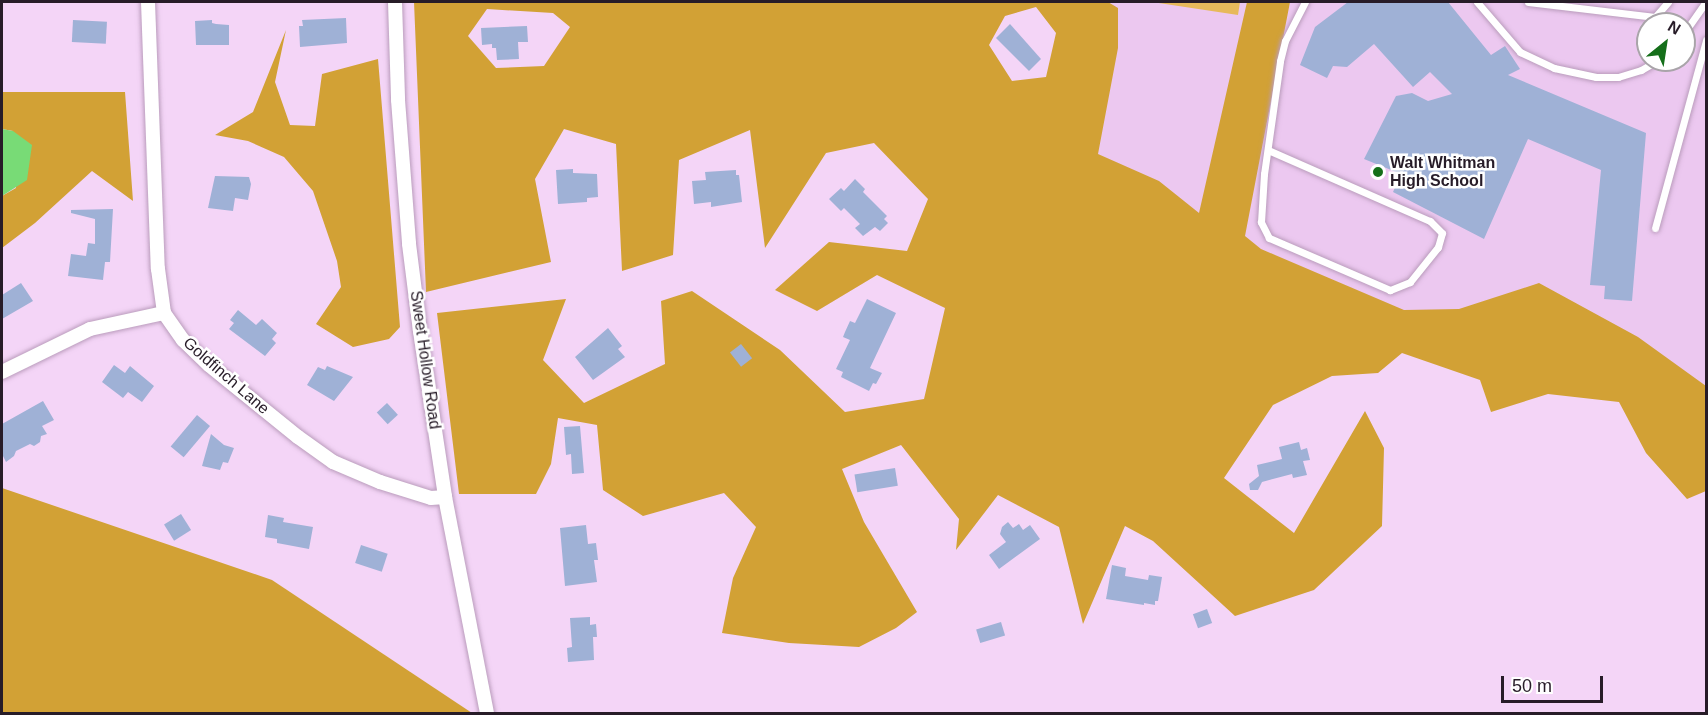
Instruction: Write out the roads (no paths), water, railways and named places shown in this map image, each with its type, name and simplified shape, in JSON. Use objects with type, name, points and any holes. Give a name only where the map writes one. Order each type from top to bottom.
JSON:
[{"type":"street","name":"Goldfinch Lane","points":[[148,2],[158,269],[164,313],[183,340],[209,365],[298,437],[333,462],[380,482],[431,498],[445,497]]},
{"type":"street","name":"Sweet Hollow Road","points":[[395,2],[409,244],[445,497],[487,714]]},
{"type":"street","points":[[2,372],[90,329],[164,313]]},
{"type":"lane","points":[[1268,150],[1430,221],[1442,233],[1438,247],[1410,282],[1390,290],[1269,238],[1261,222],[1264,174],[1282,51],[1305,2]]},
{"type":"lane","points":[[1477,2],[1520,52],[1554,68],[1596,77],[1618,77],[1636,72]]},
{"type":"lane","points":[[1528,2],[1655,17],[1668,2]]},
{"type":"lane","points":[[1696,19],[1706,8]]},
{"type":"lane","points":[[1655,228],[1707,40]]},
{"type":"place","name":"Walt Whitman High School","points":[[1378,172]]}]
